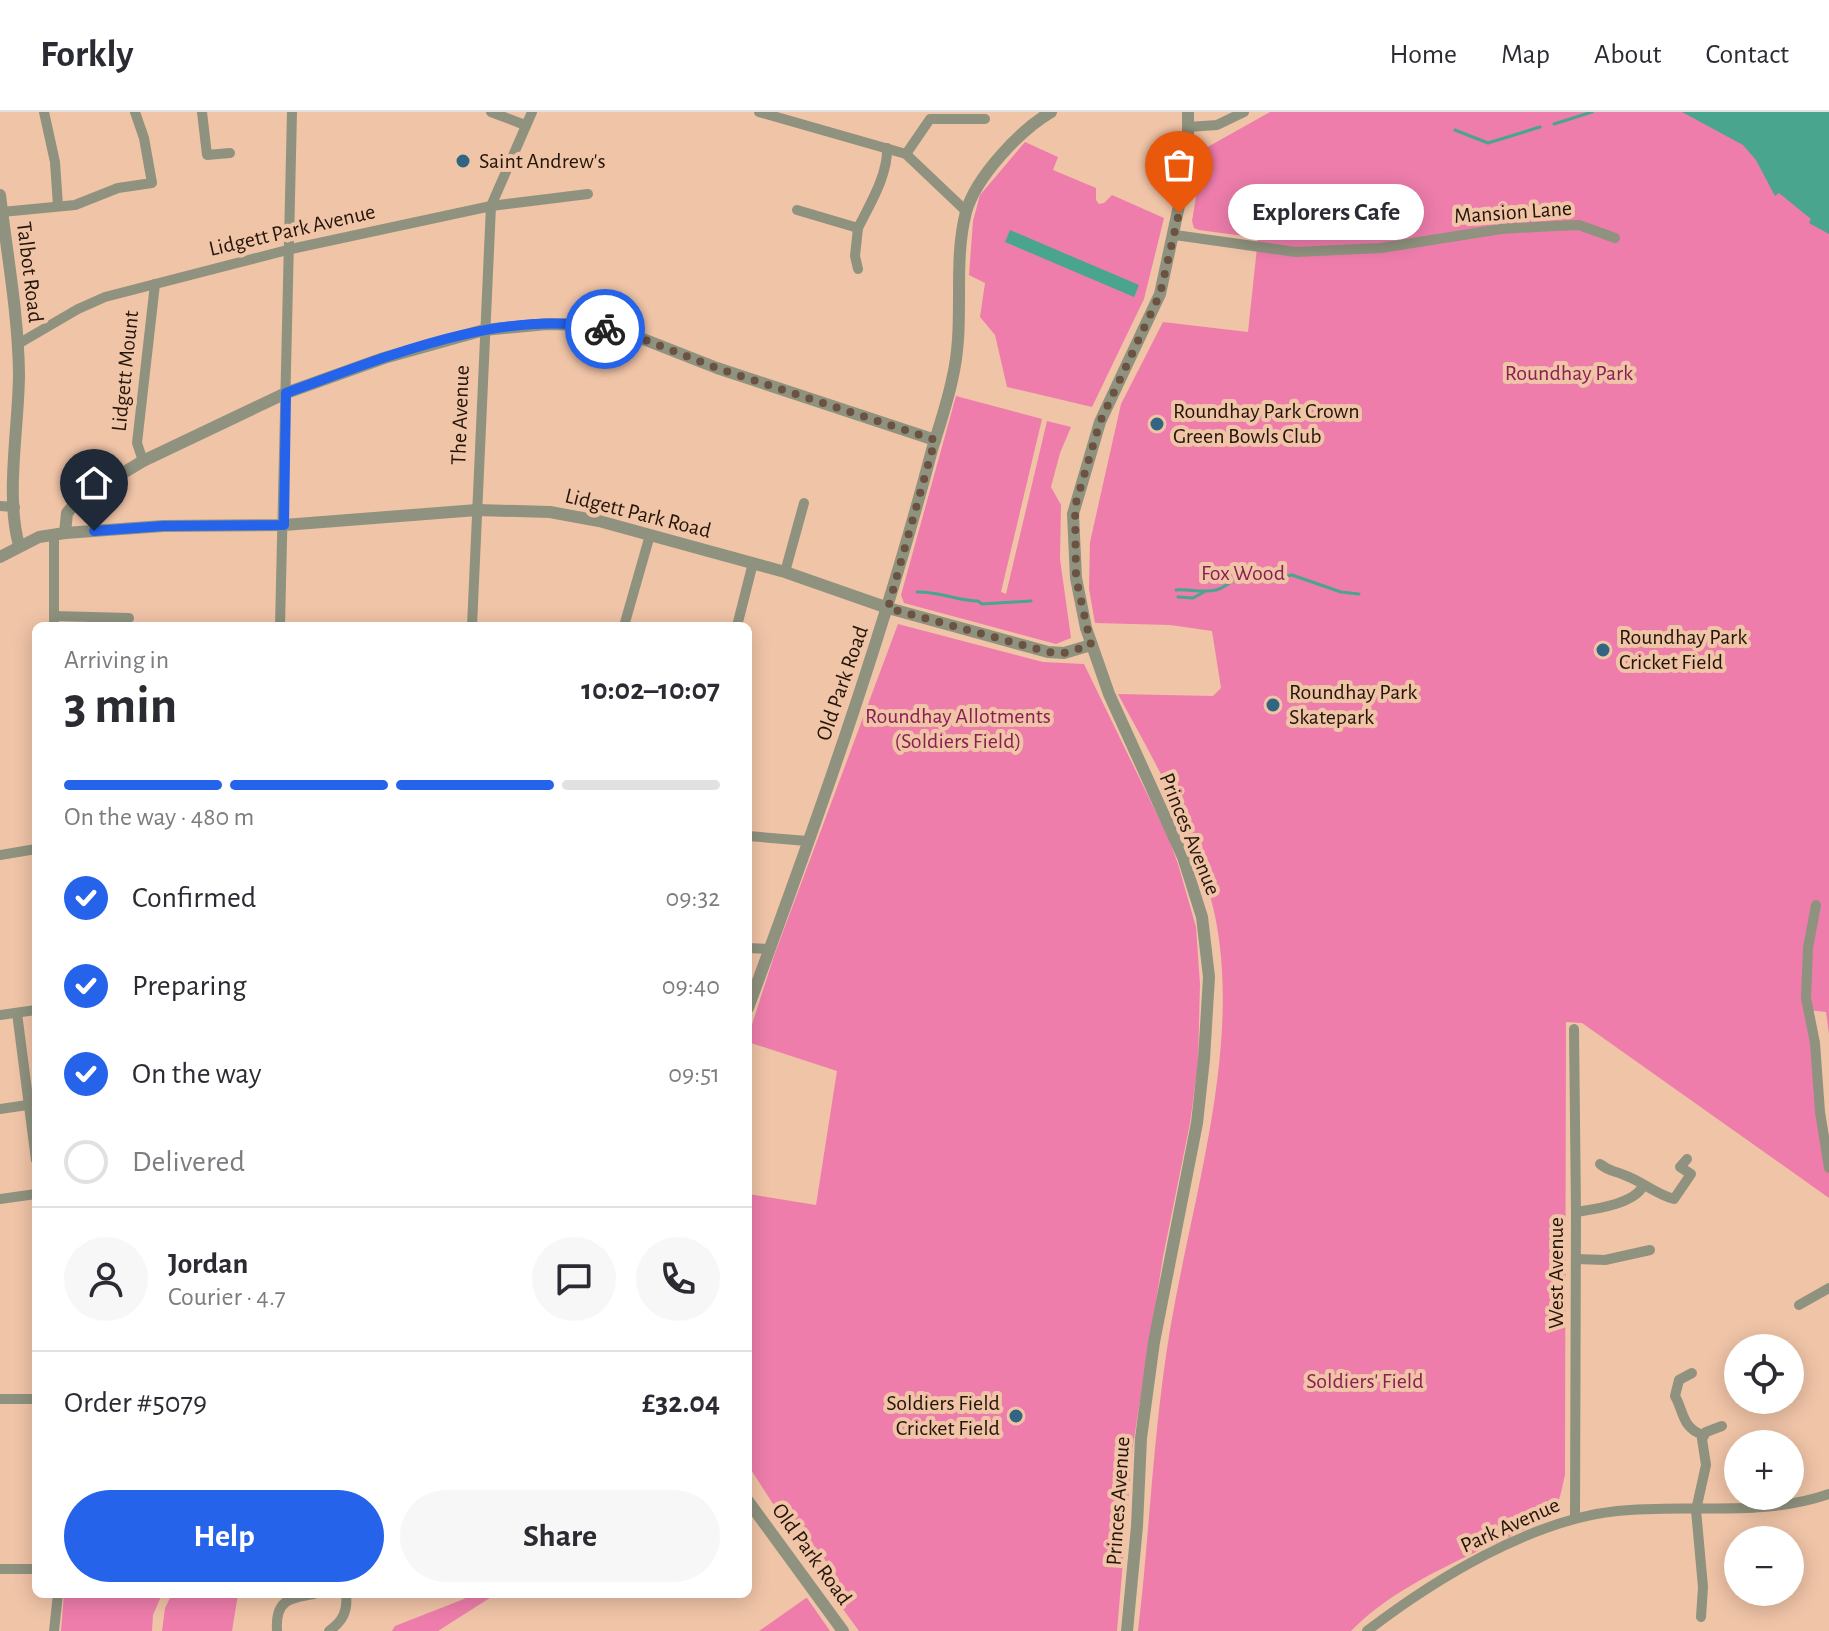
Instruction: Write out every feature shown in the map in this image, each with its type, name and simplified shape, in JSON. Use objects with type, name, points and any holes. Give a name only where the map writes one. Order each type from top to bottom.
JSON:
[{"type":"street","points":[[44,112],[55,162],[58,206]]},
{"type":"street","points":[[2,212],[75,205],[118,188],[152,183],[144,138],[135,112]]},
{"type":"street","points":[[202,112],[207,155],[230,153]]},
{"type":"street","points":[[280,622],[292,112]]},
{"type":"street","points":[[491,112],[525,125]]},
{"type":"street","name":"The Avenue","points":[[472,622],[491,206],[532,112]]},
{"type":"street","points":[[759,112],[906,154],[966,211]]},
{"type":"street","name":"Old Park Road","points":[[752,997],[872,662],[958,357],[960,268],[966,211],[977,188],[1000,157],[1028,128],[1051,112]]},
{"type":"street","name":"Princes Avenue","points":[[1127,1631],[1141,1438],[1154,1342],[1197,1123],[1209,977],[1202,917],[1183,857],[1118,716],[1091,645],[1076,578],[1075,506],[1100,422],[1160,294],[1188,164],[1188,112]]},
{"type":"street","points":[[1188,127],[1217,125],[1244,112]]},
{"type":"street","points":[[906,154],[930,119],[985,119]]},
{"type":"street","points":[[858,269],[855,256],[858,228],[883,175],[888,160],[887,148]]},
{"type":"street","name":"Lidgett Park Avenue","points":[[18,344],[105,297],[291,249],[491,206],[588,194]]},
{"type":"street","name":"Talbot Road","points":[[0,195],[18,344],[15,507],[19,545]]},
{"type":"street","points":[[797,210],[858,228]]},
{"type":"street","name":"Mansion Lane","points":[[1175,235],[1296,252],[1381,248],[1472,232],[1555,226],[1579,225],[1615,238]]},
{"type":"street","name":"Lidgett Mount","points":[[143,461],[137,443],[155,284]]},
{"type":"street","points":[[129,618],[54,621],[59,534],[67,513],[78,500],[143,461],[286,393],[384,358],[484,330],[547,324],[587,325],[638,337],[717,368],[935,440]]},
{"type":"street","points":[[785,572],[804,503]]},
{"type":"street","points":[[0,506],[15,507]]},
{"type":"street","name":"Lidgett Park Road","points":[[0,557],[19,545],[59,534],[163,526],[284,525],[477,510],[562,513],[785,572],[888,608],[1048,652],[1064,653],[1091,645]]},
{"type":"street","points":[[625,622],[650,535]]},
{"type":"street","points":[[738,622],[753,563]]},
{"type":"street","points":[[752,836],[807,841]]},
{"type":"street","points":[[0,855],[32,850]]},
{"type":"street","points":[[1816,905],[1806,970],[1807,1010],[1815,1043],[1820,1112],[1829,1168]]},
{"type":"street","points":[[752,948],[770,949]]},
{"type":"street","points":[[0,1015],[32,1011]]},
{"type":"street","points":[[17,1013],[32,1098]]},
{"type":"street","name":"West Avenue","points":[[1574,1029],[1575,1517]]},
{"type":"street","points":[[0,1109],[32,1104]]},
{"type":"street","points":[[1600,1164],[1661,1196],[1674,1199],[1691,1174],[1680,1167],[1687,1159]]},
{"type":"street","points":[[1576,1212],[1609,1206],[1639,1192],[1643,1186]]},
{"type":"street","points":[[0,1199],[32,1195]]},
{"type":"street","points":[[1576,1259],[1605,1260],[1650,1250]]},
{"type":"street","points":[[1799,1305],[1829,1288]]},
{"type":"street","points":[[1692,1373],[1679,1380],[1675,1396],[1682,1407],[1685,1423],[1703,1435],[1722,1426]]},
{"type":"street","points":[[0,1399],[32,1399]]},
{"type":"street","points":[[1701,1617],[1703,1587],[1696,1510],[1706,1465],[1703,1435]]},
{"type":"street","name":"Park Avenue","points":[[1367,1631],[1406,1601],[1471,1563],[1575,1517],[1620,1511],[1749,1509],[1801,1504],[1829,1494]]},
{"type":"street","name":"Old Park Road","points":[[752,1506],[843,1631]]},
{"type":"street","points":[[0,1569],[32,1569]]},
{"type":"street","points":[[54,1631],[58,1598]]},
{"type":"street","points":[[277,1631],[278,1612],[282,1605],[293,1598]]},
{"type":"street","points":[[329,1631],[344,1616],[346,1598]]},
{"type":"green space","points":[[1270,112],[1829,112],[1829,1034],[1826,1012],[1808,1010],[1829,1138],[1829,1198],[1582,1023],[1566,1022],[1565,1475],[1556,1506],[1530,1527],[1413,1584],[1380,1606],[1351,1631],[1138,1631],[1164,1368],[1211,1123],[1218,1070],[1222,966],[1215,916],[1198,858],[1175,802],[1118,694],[1213,696],[1221,688],[1212,631],[1170,625],[1095,623],[1089,589],[1090,542],[1121,404],[1163,322],[1248,332],[1258,238],[1199,230],[1194,228],[1192,221],[1204,149]]},
{"type":"green space","points":[[1025,142],[1058,157],[1053,170],[1096,188],[1099,204],[1112,195],[1164,218],[1144,299],[1092,407],[1007,387],[995,335],[980,317],[985,283],[969,275],[973,221],[980,195]]},
{"type":"green space","points":[[956,396],[1042,419],[1001,592],[1006,594],[1047,421],[1071,427],[1051,487],[1061,505],[1060,559],[1071,638],[1056,644],[904,603],[901,595]]},
{"type":"green space","name":"Roundhay Allotments (Soldiers Field)","points":[[898,624],[1043,662],[1084,664],[1168,837],[1178,864],[1196,927],[1200,984],[1198,1063],[1133,1445],[1117,1631],[859,1631],[823,1582],[752,1471],[752,1195],[816,1205],[837,1071],[752,1043],[752,1025],[774,956]]},
{"type":"green space","points":[[64,1598],[160,1598],[153,1615],[152,1631],[61,1631]]},
{"type":"green space","points":[[170,1598],[237,1598],[232,1631],[162,1631],[165,1608]]},
{"type":"green space","points":[[490,1598],[438,1631],[392,1631],[395,1626],[464,1599]]},
{"type":"green space","points":[[806,1598],[830,1631],[759,1631]]},
{"type":"water","points":[[1682,112],[1829,112],[1829,234],[1809,223],[1811,219],[1779,193],[1775,196],[1756,160],[1743,145]]},
{"type":"water","points":[[1010,230],[1139,285],[1134,297],[1005,242]]},
{"type":"waterway","points":[[1554,124],[1592,112]]},
{"type":"waterway","points":[[1455,130],[1488,143],[1540,127]]},
{"type":"waterway","points":[[1176,590],[1216,590],[1243,572],[1256,568],[1271,578],[1292,575],[1341,592],[1359,594]]},
{"type":"waterway","points":[[917,592],[982,604],[1031,601]]},
{"type":"waterway","points":[[1178,597],[1193,598],[1204,592]]},
{"type":"way so far","points":[[605,329],[638,337],[717,368],[935,440],[888,608],[1048,652],[1064,653],[1091,645],[1076,578],[1075,506],[1100,422],[1160,294],[1179,213]]},
{"type":"place","name":"Saint Andrew's","points":[[463,161]]},
{"type":"place","name":"Explorers Cafe","points":[[1179,213]]},
{"type":"place","name":"Roundhay Park Crown Green Bowls Club","points":[[1157,424]]},
{"type":"place","name":"Roundhay Park Cricket Field","points":[[1603,650]]},
{"type":"place","name":"Roundhay Park Skatepark","points":[[1273,705]]},
{"type":"place","name":"Soldiers Field Cricket Field","points":[[1016,1416]]},
{"type":"route","points":[[94,531],[222,524],[284,525],[286,393],[384,358],[484,330],[547,324],[587,325],[605,329]]},
{"type":"park label","name":"Roundhay Park","points":[[1569,373]]},
{"type":"park label","name":"Fox Wood","points":[[1243,573]]},
{"type":"park label","name":"Soldiers' Field","points":[[1365,1381]]}]
